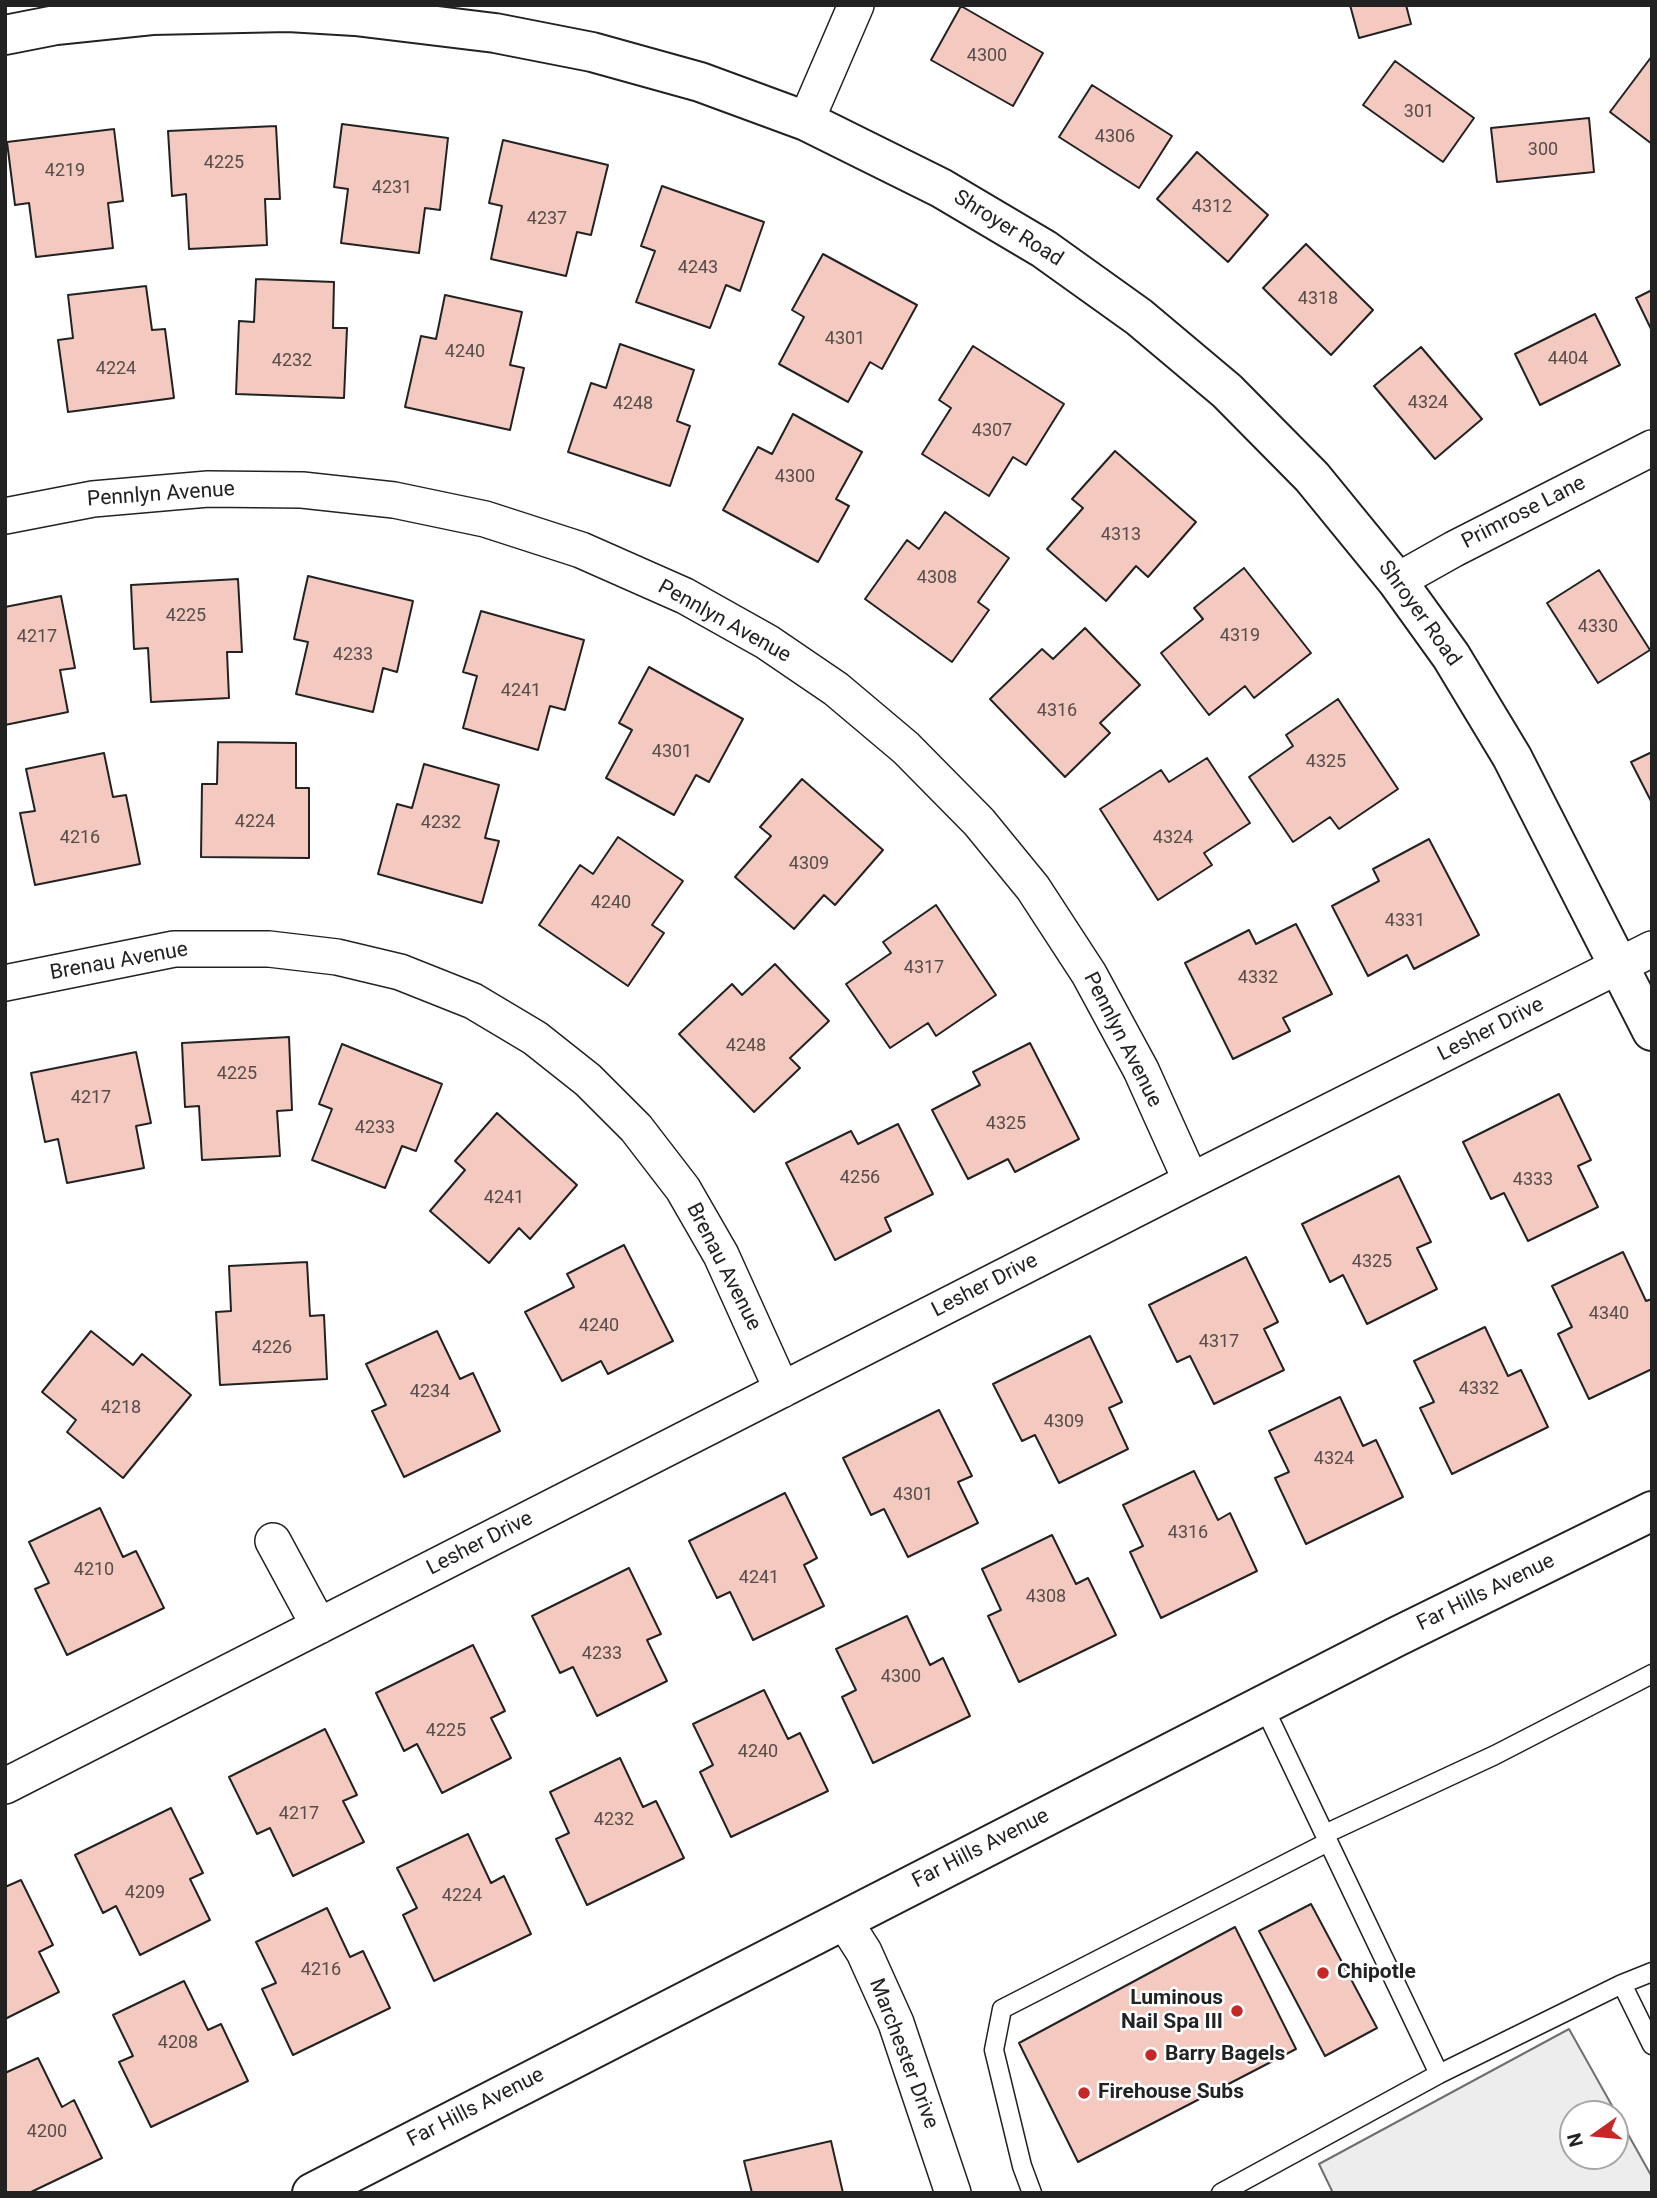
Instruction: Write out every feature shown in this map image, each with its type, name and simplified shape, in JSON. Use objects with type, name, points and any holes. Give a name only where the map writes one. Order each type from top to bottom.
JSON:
[{"type":"street","points":[[806,121],[856,5]]},
{"type":"street","name":"Shroyer Road","points":[[5,35],[98,13],[152,15],[289,9],[495,33],[592,52],[700,82],[806,121],[941,188],[1032,242],[1139,317],[1227,391],[1311,477],[1397,581],[1451,656],[1635,958],[1652,1031]]},
{"type":"street","name":"Primrose Lane","points":[[1397,581],[1652,448]]},
{"type":"street","name":"Pennlyn Avenue","points":[[5,516],[93,499],[208,489],[302,490],[394,500],[485,519],[581,550],[685,596],[767,642],[836,689],[906,748],[979,822],[1032,888],[1089,974],[1141,1070],[1191,1181]]},
{"type":"street","name":"Brenau Avenue","points":[[5,983],[174,949],[268,949],[337,957],[400,972],[472,1001],[536,1038],[588,1080],[636,1128],[683,1189],[721,1255],[782,1390]]},
{"type":"street","name":"Lesher Drive","points":[[5,1786],[1191,1181],[1635,958]]},
{"type":"street","name":"Far Hills Avenue","points":[[312,2193],[1263,1705],[1652,1511]]},
{"type":"street","points":[[273,1541],[319,1626]]},
{"type":"street","name":"Marchester Drive","points":[[843,1919],[863,1952],[896,2023],[953,2193]]},
{"type":"lane","points":[[1032,2193],[1022,2166],[994,2050],[1002,2009],[1326,1838],[1652,1674]]},
{"type":"lane","points":[[1263,1705],[1439,2074]]},
{"type":"lane","points":[[1221,2193],[1239,2188],[1439,2074],[1622,1984],[1652,1972]]},
{"type":"lane","points":[[1622,1984],[1652,2045]]},
{"type":"shaded area","points":[[1569,2029],[1609,2100],[1559,2100],[1559,2170],[1629,2170],[1629,2136],[1652,2177],[1652,2193],[1333,2193],[1319,2164]]},
{"type":"building","points":[[1350,5],[1406,5],[1411,24],[1359,38]]},
{"type":"building","points":[[961,6],[1043,53],[1013,106],[931,60]]},
{"type":"building","points":[[1652,56],[1652,144],[1610,112]]},
{"type":"building","points":[[1395,61],[1474,118],[1443,162],[1363,105]]},
{"type":"building","points":[[1092,85],[1172,136],[1139,188],[1059,137]]},
{"type":"building","points":[[1589,118],[1594,172],[1497,182],[1491,128]]},
{"type":"building","points":[[342,124],[448,138],[440,210],[425,208],[419,253],[341,243],[348,189],[334,187]]},
{"type":"building","points":[[276,126],[280,199],[265,199],[267,245],[189,249],[186,194],[172,196],[168,131]]},
{"type":"building","points":[[114,129],[123,201],[108,203],[113,248],[36,257],[29,203],[15,205],[7,142]]},
{"type":"building","points":[[503,140],[608,165],[591,235],[577,232],[566,276],[491,259],[502,206],[489,203]]},
{"type":"building","points":[[1197,152],[1268,215],[1228,262],[1157,199]]},
{"type":"building","points":[[662,186],[764,222],[740,291],[726,285],[710,328],[636,302],[655,251],[641,246]]},
{"type":"building","points":[[1306,244],[1373,310],[1331,355],[1263,288]]},
{"type":"building","points":[[823,254],[917,305],[882,369],[870,362],[848,402],[779,364],[804,317],[792,310]]},
{"type":"building","points":[[256,279],[334,282],[333,328],[347,328],[344,398],[236,394],[239,321],[254,322]]},
{"type":"building","points":[[146,286],[152,330],[165,329],[174,398],[68,412],[58,340],[73,338],[68,295]]},
{"type":"building","points":[[1652,290],[1652,331],[1636,298]]},
{"type":"building","points":[[445,295],[522,312],[510,365],[524,368],[510,430],[405,407],[421,336],[436,339]]},
{"type":"building","points":[[1595,314],[1620,365],[1540,405],[1515,354]]},
{"type":"building","points":[[620,344],[694,370],[677,421],[690,426],[670,486],[568,452],[591,383],[606,388]]},
{"type":"building","points":[[973,346],[1064,404],[1026,465],[1013,457],[989,496],[922,454],[951,408],[939,400]]},
{"type":"building","points":[[1421,347],[1482,419],[1435,459],[1374,386]]},
{"type":"building","points":[[793,414],[862,452],[836,499],[849,506],[818,562],[723,510],[758,447],[772,454]]},
{"type":"building","points":[[1115,451],[1196,522],[1148,577],[1136,566],[1106,601],[1047,549],[1083,508],[1072,499]]},
{"type":"building","points":[[945,512],[1009,558],[978,602],[989,610],[952,662],[865,599],[907,540],[919,549]]},
{"type":"building","points":[[1244,568],[1311,653],[1254,698],[1245,686],[1209,715],[1161,653],[1203,619],[1194,608]]},
{"type":"building","points":[[1599,570],[1650,650],[1598,683],[1547,603]]},
{"type":"building","points":[[308,576],[413,601],[397,672],[383,668],[373,712],[296,694],[308,642],[294,639]]},
{"type":"building","points":[[238,579],[242,652],[227,652],[229,698],[151,702],[148,648],[134,649],[131,585]]},
{"type":"building","points":[[61,596],[75,668],[60,670],[68,712],[5,725],[5,607]]},
{"type":"building","points":[[481,611],[584,640],[565,710],[550,706],[538,750],[463,728],[477,676],[463,672]]},
{"type":"building","points":[[1085,628],[1140,685],[1100,723],[1110,733],[1065,777],[990,699],[1042,649],[1053,659]]},
{"type":"building","points":[[649,667],[743,719],[709,782],[696,775],[674,815],[606,778],[632,730],[619,723]]},
{"type":"building","points":[[1338,699],[1398,789],[1339,829],[1330,817],[1293,842],[1249,777],[1293,746],[1286,735]]},
{"type":"building","points":[[218,742],[296,743],[296,788],[309,788],[309,858],[201,857],[202,784],[217,784]]},
{"type":"building","points":[[1652,752],[1652,803],[1631,762]]},
{"type":"building","points":[[104,753],[113,797],[126,795],[140,864],[35,885],[20,813],[35,811],[26,769]]},
{"type":"building","points":[[1207,758],[1250,823],[1204,853],[1212,865],[1158,900],[1100,809],[1161,770],[1169,782]]},
{"type":"building","points":[[424,764],[499,785],[485,838],[499,841],[482,903],[378,874],[397,804],[412,808]]},
{"type":"building","points":[[802,779],[883,850],[835,905],[824,895],[794,929],[735,877],[771,836],[760,827]]},
{"type":"building","points":[[618,837],[683,881],[652,925],[664,933],[628,986],[539,925],[580,865],[593,874]]},
{"type":"building","points":[[1429,839],[1479,935],[1414,969],[1407,955],[1368,976],[1332,906],[1379,881],[1373,869]]},
{"type":"building","points":[[936,905],[996,995],[936,1036],[928,1023],[890,1048],[846,984],[891,953],[883,942]]},
{"type":"building","points":[[1296,924],[1332,994],[1283,1018],[1290,1031],[1233,1059],[1185,963],[1249,930],[1256,944]]},
{"type":"building","points":[[775,964],[829,1021],[790,1058],[800,1068],[754,1112],[679,1034],[732,984],[742,995]]},
{"type":"building","points":[[289,1037],[292,1110],[277,1111],[280,1156],[202,1160],[199,1106],[185,1107],[182,1043]]},
{"type":"building","points":[[1030,1043],[1079,1139],[1015,1172],[1008,1159],[968,1179],[932,1110],[980,1085],[973,1072]]},
{"type":"building","points":[[342,1044],[442,1084],[416,1151],[402,1146],[385,1188],[312,1160],[332,1109],[319,1104]]},
{"type":"building","points":[[136,1052],[151,1123],[136,1126],[144,1168],[67,1183],[58,1139],[45,1142],[31,1073]]},
{"type":"building","points":[[1559,1094],[1591,1160],[1578,1166],[1598,1207],[1528,1241],[1504,1193],[1491,1199],[1463,1142]]},
{"type":"building","points":[[497,1113],[577,1185],[530,1239],[519,1228],[489,1263],[430,1211],[465,1170],[455,1161]]},
{"type":"building","points":[[898,1124],[933,1194],[885,1218],[891,1231],[835,1260],[786,1163],[851,1131],[858,1144]]},
{"type":"building","points":[[1399,1176],[1431,1242],[1417,1248],[1437,1289],[1367,1324],[1343,1275],[1330,1282],[1302,1224]]},
{"type":"building","points":[[624,1245],[673,1341],[608,1374],[601,1361],[562,1381],[525,1312],[574,1287],[567,1274]]},
{"type":"building","points":[[1623,1252],[1646,1301],[1652,1299],[1652,1369],[1589,1399],[1558,1334],[1572,1327],[1552,1286]]},
{"type":"building","points":[[1246,1257],[1278,1322],[1264,1329],[1284,1370],[1214,1404],[1190,1356],[1177,1362],[1149,1305]]},
{"type":"building","points":[[307,1262],[310,1316],[324,1315],[327,1379],[220,1385],[216,1312],[231,1311],[229,1266]]},
{"type":"building","points":[[1485,1327],[1508,1376],[1521,1370],[1548,1427],[1452,1474],[1420,1408],[1434,1402],[1414,1361]]},
{"type":"building","points":[[91,1331],[133,1365],[142,1354],[191,1395],[123,1478],[67,1432],[76,1420],[42,1392]]},
{"type":"building","points":[[437,1331],[460,1379],[473,1373],[500,1431],[404,1477],[372,1411],[386,1405],[366,1364]]},
{"type":"building","points":[[1090,1336],[1122,1402],[1109,1408],[1128,1449],[1059,1483],[1035,1435],[1022,1441],[993,1384]]},
{"type":"building","points":[[1340,1397],[1363,1446],[1376,1440],[1403,1497],[1306,1544],[1275,1478],[1289,1472],[1269,1431]]},
{"type":"building","points":[[939,1410],[972,1476],[958,1482],[978,1523],[908,1557],[884,1509],[871,1515],[843,1458]]},
{"type":"building","points":[[1194,1471],[1218,1520],[1230,1513],[1257,1571],[1161,1618],[1130,1552],[1143,1546],[1123,1505]]},
{"type":"building","points":[[785,1493],[817,1558],[804,1565],[824,1606],[753,1640],[730,1592],[717,1598],[689,1541]]},
{"type":"building","points":[[100,1508],[123,1557],[136,1551],[164,1608],[67,1655],[35,1589],[49,1583],[29,1542]]},
{"type":"building","points":[[1052,1535],[1076,1584],[1088,1578],[1116,1635],[1019,1682],[988,1616],[1001,1610],[982,1569]]},
{"type":"building","points":[[629,1568],[661,1634],[647,1640],[667,1681],[597,1716],[573,1667],[560,1673],[532,1616]]},
{"type":"building","points":[[907,1616],[930,1665],[943,1658],[970,1716],[873,1763],[842,1697],[856,1690],[836,1649]]},
{"type":"building","points":[[473,1645],[505,1711],[491,1718],[511,1758],[442,1793],[417,1744],[404,1751],[376,1693]]},
{"type":"building","points":[[764,1690],[788,1739],[800,1733],[828,1791],[731,1837],[700,1772],[713,1765],[693,1724]]},
{"type":"building","points":[[325,1729],[357,1795],[343,1801],[364,1842],[293,1876],[270,1828],[257,1834],[229,1777]]},
{"type":"building","points":[[620,1758],[643,1807],[656,1801],[684,1858],[587,1905],[556,1839],[569,1833],[550,1792]]},
{"type":"building","points":[[171,1808],[203,1873],[190,1879],[210,1920],[140,1955],[116,1906],[103,1913],[75,1855]]},
{"type":"building","points":[[468,1834],[491,1883],[504,1876],[531,1934],[434,1981],[403,1915],[417,1908],[397,1868]]},
{"type":"building","points":[[21,1880],[53,1945],[39,1952],[59,1992],[5,2019],[5,1887]]},
{"type":"building","points":[[1311,1904],[1377,2028],[1325,2056],[1259,1931]]},
{"type":"building","points":[[327,1908],[350,1957],[363,1951],[390,2008],[293,2055],[262,1989],[276,1983],[256,1942]]},
{"type":"building","points":[[1235,1927],[1296,2049],[1078,2162],[1019,2043]]},
{"type":"building","points":[[184,1981],[208,2030],[221,2024],[248,2081],[151,2127],[119,2062],[133,2056],[113,2015]]},
{"type":"building","points":[[38,2058],[62,2107],[74,2100],[102,2158],[29,2193],[5,2193],[5,2073]]},
{"type":"building","points":[[831,2141],[843,2193],[752,2193],[744,2161]]},
{"type":"place","name":"Chipotle","points":[[1323,1973]]},
{"type":"place","name":"Luminous Nail Spa III","points":[[1237,2011]]},
{"type":"place","name":"Barry Bagels","points":[[1151,2055]]},
{"type":"place","name":"Firehouse Subs","points":[[1084,2093]]}]
